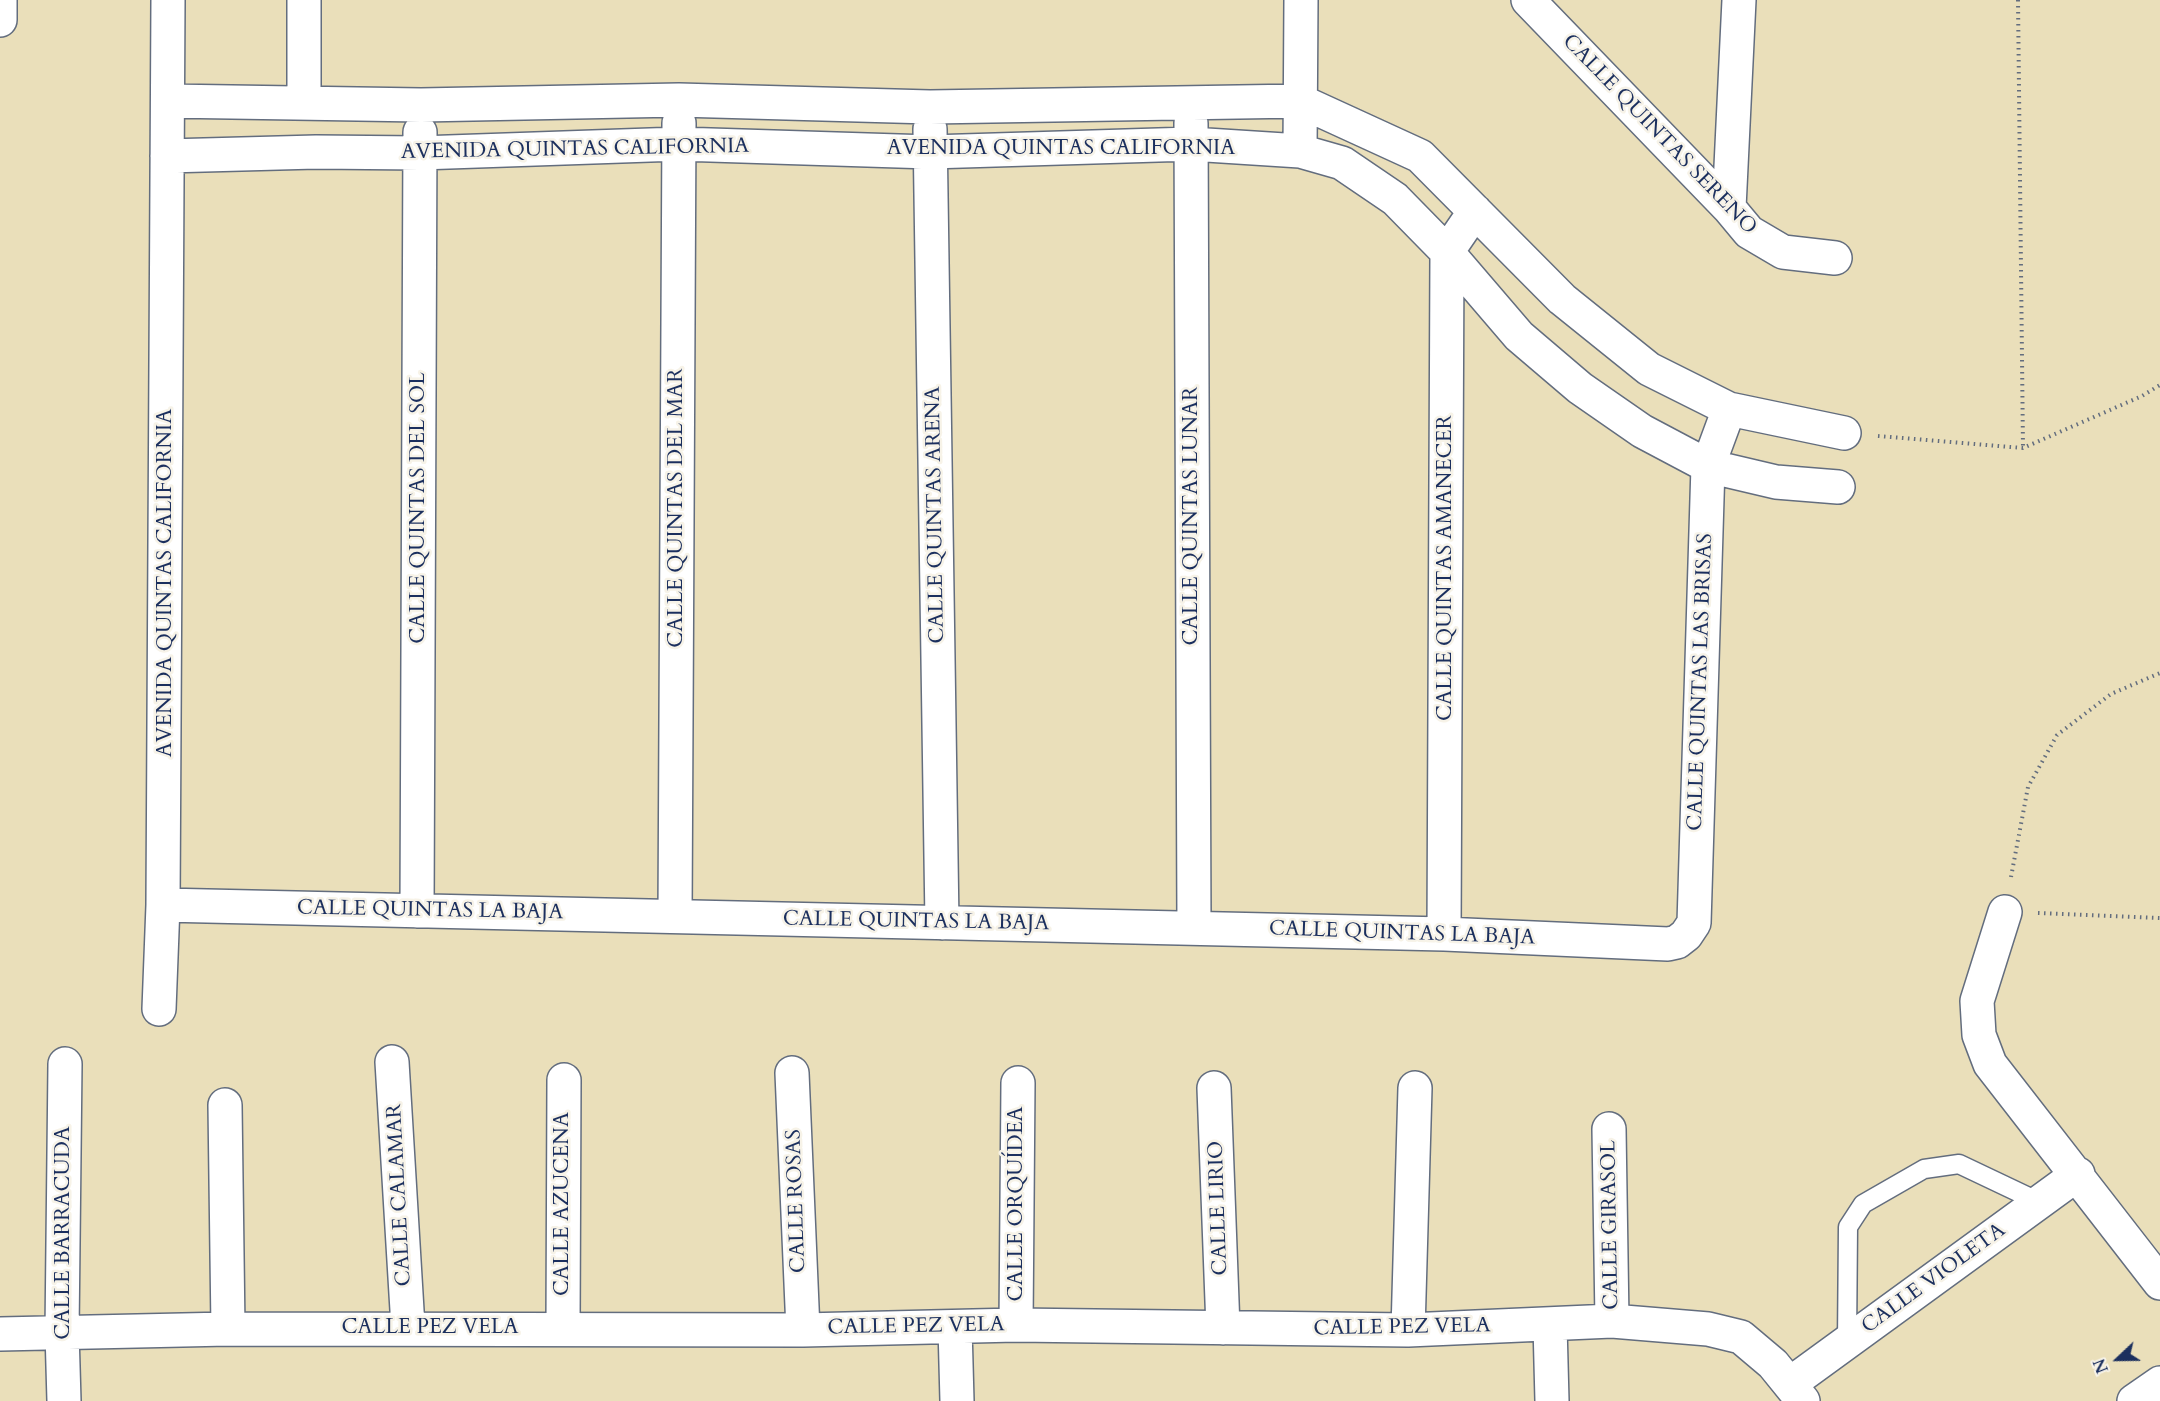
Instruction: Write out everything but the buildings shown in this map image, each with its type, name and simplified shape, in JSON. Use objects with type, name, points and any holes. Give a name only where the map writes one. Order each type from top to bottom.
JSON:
[{"type":"street","points":[[0,0],[0,20]]},
{"type":"street","name":"AVENIDA QUINTAS CALIFORNIA","points":[[159,1009],[163,905],[168,0]]},
{"type":"street","points":[[304,0],[304,103]]},
{"type":"street","points":[[1300,151],[1301,0]]},
{"type":"street","name":"CALLE QUINTAS SERENO","points":[[1528,0],[1729,208],[1749,232],[1783,252],[1835,258]]},
{"type":"street","points":[[1729,208],[1739,0]]},
{"type":"street","name":"AVENIDA QUINTAS CALIFORNIA","points":[[168,101],[421,105],[679,100],[930,107],[1300,101],[1420,156],[1562,299],[1649,369],[1729,409],[1844,433]]},
{"type":"street","name":"CALLE QUINTAS DEL MAR","points":[[675,916],[679,100]]},
{"type":"street","name":"CALLE QUINTAS LUNAR","points":[[1191,103],[1194,928]]},
{"type":"street","name":"CALLE QUINTAS DEL SOL","points":[[417,911],[421,105]]},
{"type":"street","name":"CALLE QUINTAS ARENA","points":[[930,107],[942,922]]},
{"type":"street","name":"AVENIDA QUINTAS CALIFORNIA","points":[[167,156],[316,152],[420,153],[679,144],[930,152],[1191,144],[1300,151],[1342,163],[1395,199],[1447,252],[1519,336],[1580,388],[1642,431],[1708,466],[1776,482],[1838,487]]},
{"type":"street","points":[[1447,252],[1475,211]]},
{"type":"street","name":"CALLE QUINTAS AMANECER","points":[[1444,934],[1447,252]]},
{"type":"street","name":"CALLE QUINTAS LAS BRISAS","points":[[1668,944],[1686,935],[1694,923],[1708,466],[1729,409]]},
{"type":"street","name":"CALLE QUINTAS LA BAJA","points":[[163,905],[1444,934],[1668,944]]},
{"type":"street","points":[[2005,912],[1977,1001],[1979,1035],[1990,1064],[2078,1174],[2160,1283]]},
{"type":"street","name":"CALLE CALAMAR","points":[[392,1062],[408,1327]]},
{"type":"street","name":"CALLE BARRACUDA","points":[[64,1401],[65,1064]]},
{"type":"street","name":"CALLE ROSAS","points":[[792,1073],[802,1330]]},
{"type":"street","name":"CALLE AZUCENA","points":[[563,1328],[564,1080]]},
{"type":"street","name":"CALLE ORQUÍDEA","points":[[1016,1325],[1018,1083]]},
{"type":"street","name":"CALLE LIRIO","points":[[1214,1088],[1223,1328]]},
{"type":"street","points":[[1408,1330],[1415,1088]]},
{"type":"street","points":[[225,1105],[228,1329]]},
{"type":"street","name":"CALLE GIRASOL","points":[[1609,1130],[1612,1322]]},
{"type":"street","name":"CALLE VIOLETA","points":[[1797,1392],[1847,1342],[2078,1174]]},
{"type":"street","name":"CALLE PEZ VELA","points":[[0,1334],[408,1327],[802,1330],[1016,1325],[1408,1330],[1612,1322],[1708,1329],[1741,1337],[1797,1392]]},
{"type":"street","points":[[1550,1326],[1552,1401]]},
{"type":"street","points":[[955,1327],[957,1401]]},
{"type":"street","points":[[2134,1401],[2160,1383]]},
{"type":"lane","points":[[1847,1342],[1848,1227],[1863,1204],[1924,1169],[1959,1164],[2039,1202]]},
{"type":"path","points":[[2018,0],[2023,448]]},
{"type":"path","points":[[1844,433],[2023,448],[2142,396],[2160,385]]},
{"type":"path","points":[[2160,673],[2111,694],[2057,735],[2028,787],[2005,912],[2160,918]]}]
